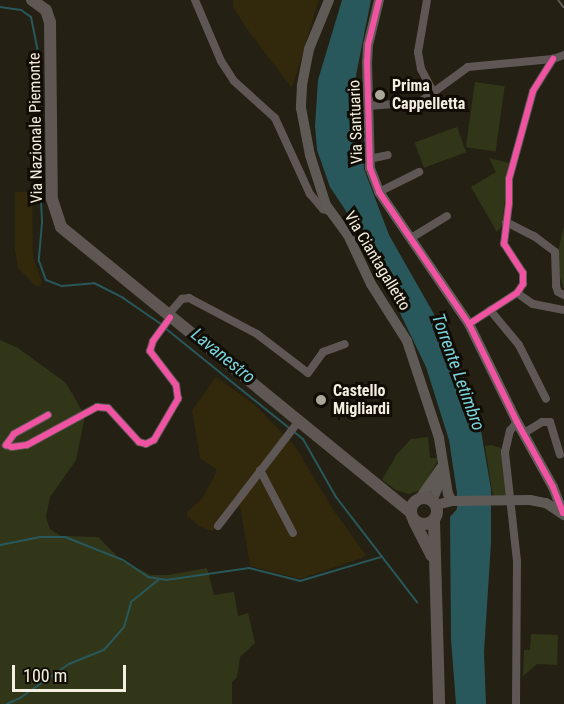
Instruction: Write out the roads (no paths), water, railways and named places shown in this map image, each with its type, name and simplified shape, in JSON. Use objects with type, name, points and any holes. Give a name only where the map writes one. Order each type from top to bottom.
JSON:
[{"type":"main road","name":"Via Nazionale Piemonte","points":[[32,0],[46,10],[50,22],[52,199],[61,227],[72,239],[297,423],[384,489],[421,506],[426,524],[434,520]]},
{"type":"main road","points":[[421,506],[437,513],[434,520],[440,704]]},
{"type":"main road","points":[[421,506],[435,563]]},
{"type":"street","name":"Via Ciantagalletto","points":[[195,0],[221,61],[234,81],[275,118],[310,194],[323,209],[329,211],[348,235],[370,284],[407,341],[439,438],[448,494],[454,501]]},
{"type":"street","points":[[329,0],[309,49],[302,108],[318,187],[329,211]]},
{"type":"street","name":"Via Santuario","points":[[379,0],[368,45],[369,159],[379,192],[469,324],[517,422],[554,487],[563,514]]},
{"type":"street","points":[[427,0],[418,52],[421,69],[434,93]]},
{"type":"street","points":[[368,106],[420,102],[468,67],[553,59],[564,55]]},
{"type":"street","points":[[469,324],[517,293],[523,284],[523,273],[504,244],[509,179],[532,91],[546,75],[553,59]]},
{"type":"street","points":[[369,159],[387,155]]},
{"type":"street","points":[[379,192],[419,172]]},
{"type":"street","points":[[411,238],[447,216]]},
{"type":"street","points":[[506,222],[534,236],[555,252],[556,286],[558,292],[564,295]]},
{"type":"street","points":[[517,293],[533,304],[564,310]]},
{"type":"street","points":[[48,415],[14,434],[6,445],[12,447],[27,445],[97,407],[108,408],[139,442],[146,444],[154,440],[178,399],[178,390],[150,351],[153,340],[169,317],[182,299],[189,297],[257,334],[308,373],[323,352],[345,344]]},
{"type":"street","points":[[490,310],[519,345],[546,399]]},
{"type":"street","points":[[516,704],[517,561],[504,452],[510,431],[517,422]]},
{"type":"street","points":[[524,433],[543,422],[550,423],[560,454]]},
{"type":"street","points":[[218,526],[297,423]]},
{"type":"street","points":[[421,506],[443,465]]},
{"type":"street","points":[[260,470],[294,533]]},
{"type":"street","points":[[421,506],[454,501],[539,501],[563,514]]},
{"type":"water","name":"Torrente Letimbro","points":[[342,0],[371,0],[356,75],[362,106],[364,169],[389,235],[455,351],[481,431],[491,489],[491,543],[484,652],[486,704],[456,704],[451,639],[450,517],[457,509],[457,493],[449,440],[426,367],[399,311],[387,273],[330,187],[317,150],[315,126],[318,80]]},
{"type":"waterway","name":"Lavanestro","points":[[0,7],[21,10],[31,17],[39,57],[37,111],[42,223],[39,261],[46,280],[62,286],[94,283],[123,298],[161,324]]},
{"type":"waterway","name":"Lavanestro","points":[[165,328],[289,428]]},
{"type":"waterway","name":"Lavanestro","points":[[293,431],[303,439],[336,497],[417,602]]},
{"type":"waterway","points":[[0,545],[40,537],[65,537],[123,560],[148,577],[166,580],[249,568],[300,581],[381,557]]},
{"type":"waterway","points":[[7,704],[20,698],[69,664],[104,650],[124,627],[131,602],[158,580]]},
{"type":"railway","points":[[558,0],[564,8]]},
{"type":"place","name":"Prima Cappelletta","points":[[380,95]]},
{"type":"place","name":"Castello Migliardi","points":[[321,400]]}]
